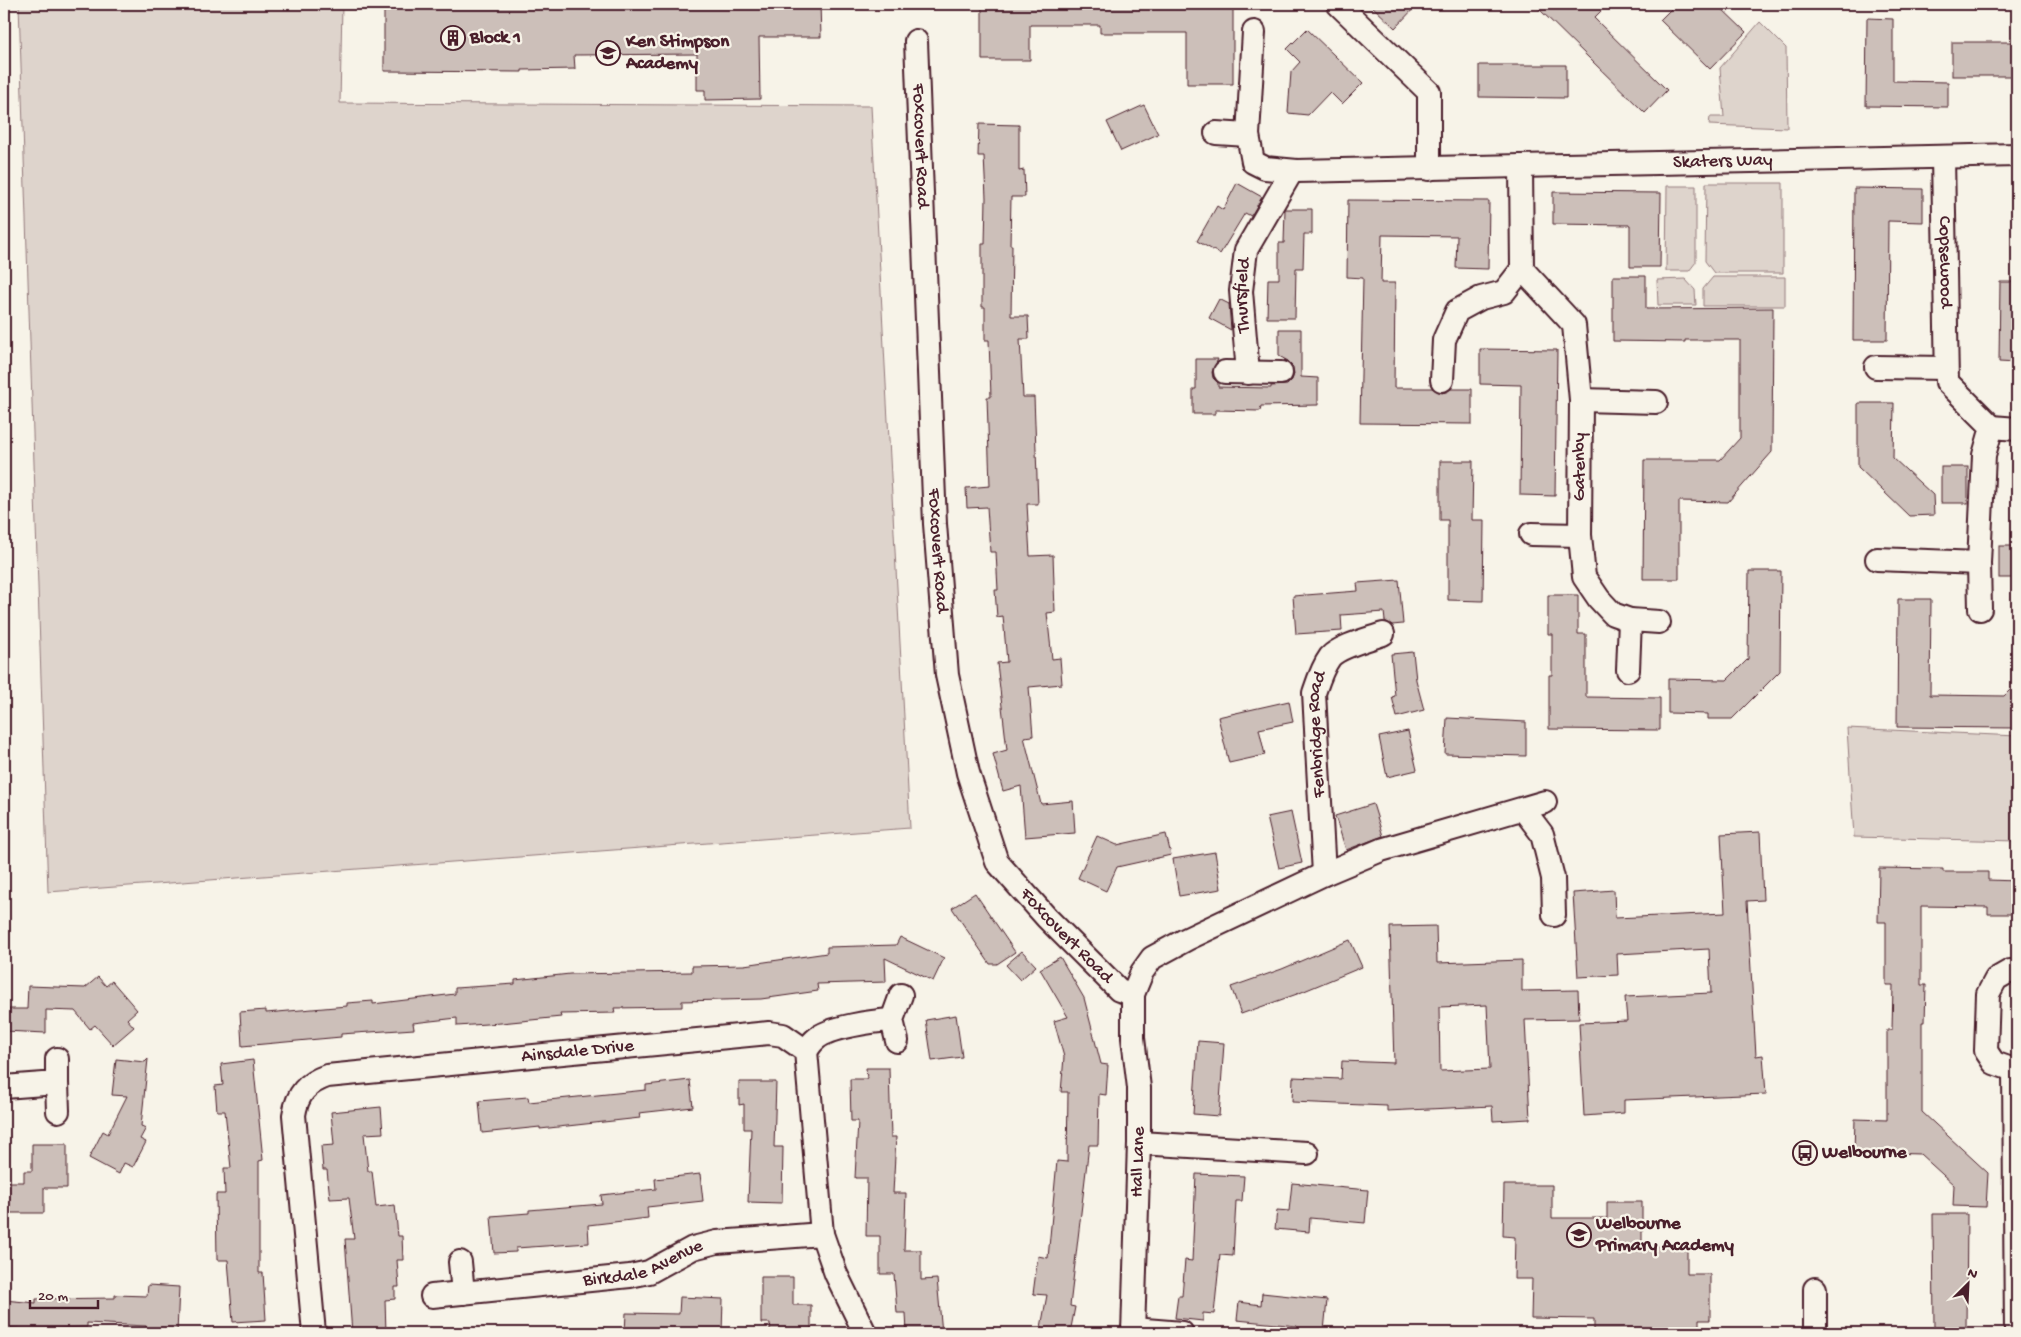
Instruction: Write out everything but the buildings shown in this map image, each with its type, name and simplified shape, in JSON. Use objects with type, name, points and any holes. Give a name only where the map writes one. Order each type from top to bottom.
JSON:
[{"type":"street","points":[[1338,4],[1429,92],[1429,169]]},
{"type":"street","points":[[1216,133],[1248,135],[1254,32]]},
{"type":"street","name":"Foxcovert Road","points":[[916,41],[935,524],[947,675],[968,773],[996,862],[1047,918],[1119,990],[1132,994]]},
{"type":"street","name":"Skaters Way","points":[[1248,135],[1253,162],[1265,168],[1292,171],[2017,155]]},
{"type":"street","name":"Copsewood","points":[[1943,157],[1946,382],[1992,427]]},
{"type":"street","points":[[1442,380],[1444,340],[1457,311],[1481,298],[1504,292],[1522,269],[1521,166]]},
{"type":"street","name":"Thursfield","points":[[1248,373],[1241,291],[1246,250],[1292,171]]},
{"type":"street","name":"Gatenby","points":[[1522,269],[1574,325],[1581,400],[1580,535],[1584,577],[1613,614],[1630,620],[1660,622]]},
{"type":"street","points":[[1876,367],[1946,368]]},
{"type":"street","points":[[1225,372],[1280,373]]},
{"type":"street","points":[[1581,400],[1656,402]]},
{"type":"street","points":[[1980,609],[1984,456],[1992,427],[2017,429]]},
{"type":"street","points":[[1531,534],[1580,535]]},
{"type":"street","points":[[1877,560],[1980,563]]},
{"type":"street","points":[[1628,670],[1630,620]]},
{"type":"street","name":"Fenbridge Road","points":[[1324,874],[1314,693],[1322,670],[1331,656],[1384,634]]},
{"type":"street","points":[[1132,994],[1142,972],[1152,958],[1187,939],[1324,874],[1381,850],[1545,802]]},
{"type":"street","points":[[1523,810],[1542,834],[1553,878],[1554,915]]},
{"type":"street","points":[[2016,1333],[2016,1069],[1994,1063],[1986,1051],[1988,994],[1996,979],[2010,971],[2017,972]]},
{"type":"street","name":"Hall Lane","points":[[1132,994],[1133,1038],[1139,1088],[1133,1331],[1182,1333]]},
{"type":"street","points":[[865,1333],[836,1274],[822,1234],[806,1050],[817,1037],[866,1022],[895,1030],[901,995]]},
{"type":"street","name":"Ainsdale Drive","points":[[314,1333],[294,1115],[298,1096],[310,1084],[327,1076],[769,1033],[783,1035],[806,1050]]},
{"type":"street","points":[[57,1059],[58,1111]]},
{"type":"street","points":[[4,1087],[56,1083]]},
{"type":"street","points":[[1139,1143],[1307,1153]]},
{"type":"street","name":"Birkdale Avenue","points":[[432,1296],[630,1276],[649,1272],[693,1248],[716,1242],[822,1234]]},
{"type":"street","points":[[460,1262],[462,1293]]},
{"type":"street","points":[[1815,1289],[1815,1333]]},
{"type":"shaded area","points":[[19,4],[342,4],[340,103],[871,106],[910,828],[48,892]]},
{"type":"shaded area","points":[[1760,22],[1786,48],[1787,128],[1709,125],[1710,117],[1724,117],[1720,68]]},
{"type":"shaded area","points":[[1706,183],[1783,183],[1783,273],[1714,273],[1705,261]]},
{"type":"shaded area","points":[[1667,186],[1696,186],[1696,262],[1689,271],[1666,271]]},
{"type":"shaded area","points":[[1713,277],[1785,277],[1785,306],[1703,306],[1703,289]]},
{"type":"shaded area","points":[[1685,279],[1695,290],[1696,305],[1658,305],[1657,280]]},
{"type":"shaded area","points":[[1847,728],[2017,736],[2017,841],[1854,837]]},
{"type":"place","name":"Block 1","points":[[453,38]]},
{"type":"place","name":"Ken Stimpson Academy","points":[[608,53]]},
{"type":"place","name":"Welbourne","points":[[1805,1153]]},
{"type":"place","name":"Welbourne Primary Academy","points":[[1579,1235]]}]
